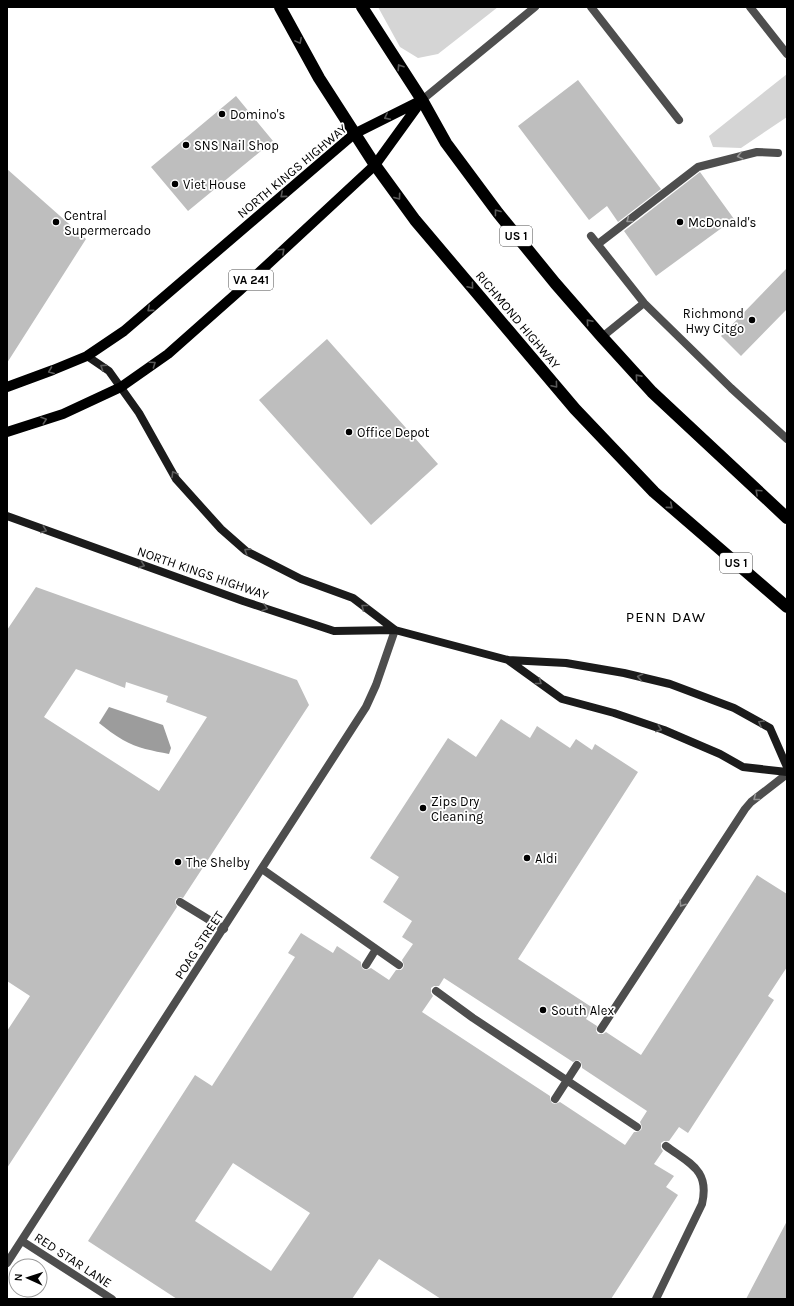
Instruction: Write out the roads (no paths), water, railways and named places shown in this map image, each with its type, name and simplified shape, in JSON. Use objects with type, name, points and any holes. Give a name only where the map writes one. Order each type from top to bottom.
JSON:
[{"type":"highway","name":"RICHMOND HIGHWAY","points":[[280,7],[318,78],[375,165],[415,220],[575,409],[654,492],[787,607]]},
{"type":"highway","name":"US 1","points":[[362,7],[422,100],[446,143],[498,213],[555,284],[652,392],[787,518]]},
{"type":"main road","name":"NORTH KINGS HIGHWAY","points":[[7,387],[87,356],[134,323],[354,134],[422,100]]},
{"type":"main road","name":"VA 241","points":[[7,432],[63,414],[121,387],[174,349],[375,165],[422,100]]},
{"type":"main road","name":"NORTH KINGS HIGHWAY","points":[[87,356],[109,371],[139,413],[176,479],[221,529],[246,551],[301,579],[353,598],[395,630]]},
{"type":"main road","name":"NORTH KINGS HIGHWAY","points":[[7,516],[243,601],[334,632],[395,630],[508,660],[566,663],[624,673],[670,684],[734,708],[770,728],[787,767]]},
{"type":"main road","name":"NORTH KINGS HIGHWAY","points":[[508,660],[562,699],[614,713],[664,730],[720,754],[743,767],[787,773]]},
{"type":"street","points":[[422,100],[535,7]]},
{"type":"street","points":[[591,7],[679,120]]},
{"type":"street","points":[[750,7],[787,54]]},
{"type":"street","points":[[598,244],[698,167],[757,152],[778,153]]},
{"type":"street","points":[[592,236],[644,303],[731,388],[787,439]]},
{"type":"street","points":[[602,337],[644,303]]},
{"type":"street","name":"POAG STREET","points":[[7,1263],[366,707],[376,685],[395,630]]},
{"type":"street","points":[[601,1029],[745,809],[751,802],[787,773]]},
{"type":"street","points":[[262,869],[399,965]]},
{"type":"street","points":[[180,902],[224,929]]},
{"type":"street","points":[[366,964],[376,949]]},
{"type":"street","points":[[436,991],[473,1018],[637,1127]]},
{"type":"street","points":[[555,1099],[577,1065]]},
{"type":"street","points":[[656,1299],[702,1204],[705,1194],[705,1186],[700,1173],[666,1146]]},
{"type":"street","name":"RED STAR LANE","points":[[22,1241],[112,1299]]},
{"type":"place","name":"Domino's","points":[[222,114]]},
{"type":"place","name":"SNS Nail Shop","points":[[186,145]]},
{"type":"place","name":"Viet House","points":[[175,184]]},
{"type":"place","name":"Central Supermercado","points":[[56,222]]},
{"type":"place","name":"McDonald's","points":[[680,222]]},
{"type":"place","name":"Richmond Hwy Citgo","points":[[752,320]]},
{"type":"place","name":"Office Depot","points":[[349,432]]},
{"type":"place","name":"Zips Dry Cleaning","points":[[423,808]]},
{"type":"place","name":"Aldi","points":[[527,858]]},
{"type":"place","name":"The Shelby","points":[[178,862]]},
{"type":"place","name":"South Alex","points":[[543,1010]]},
{"type":"district","name":"PENN DAW","points":[[666,617]]}]
